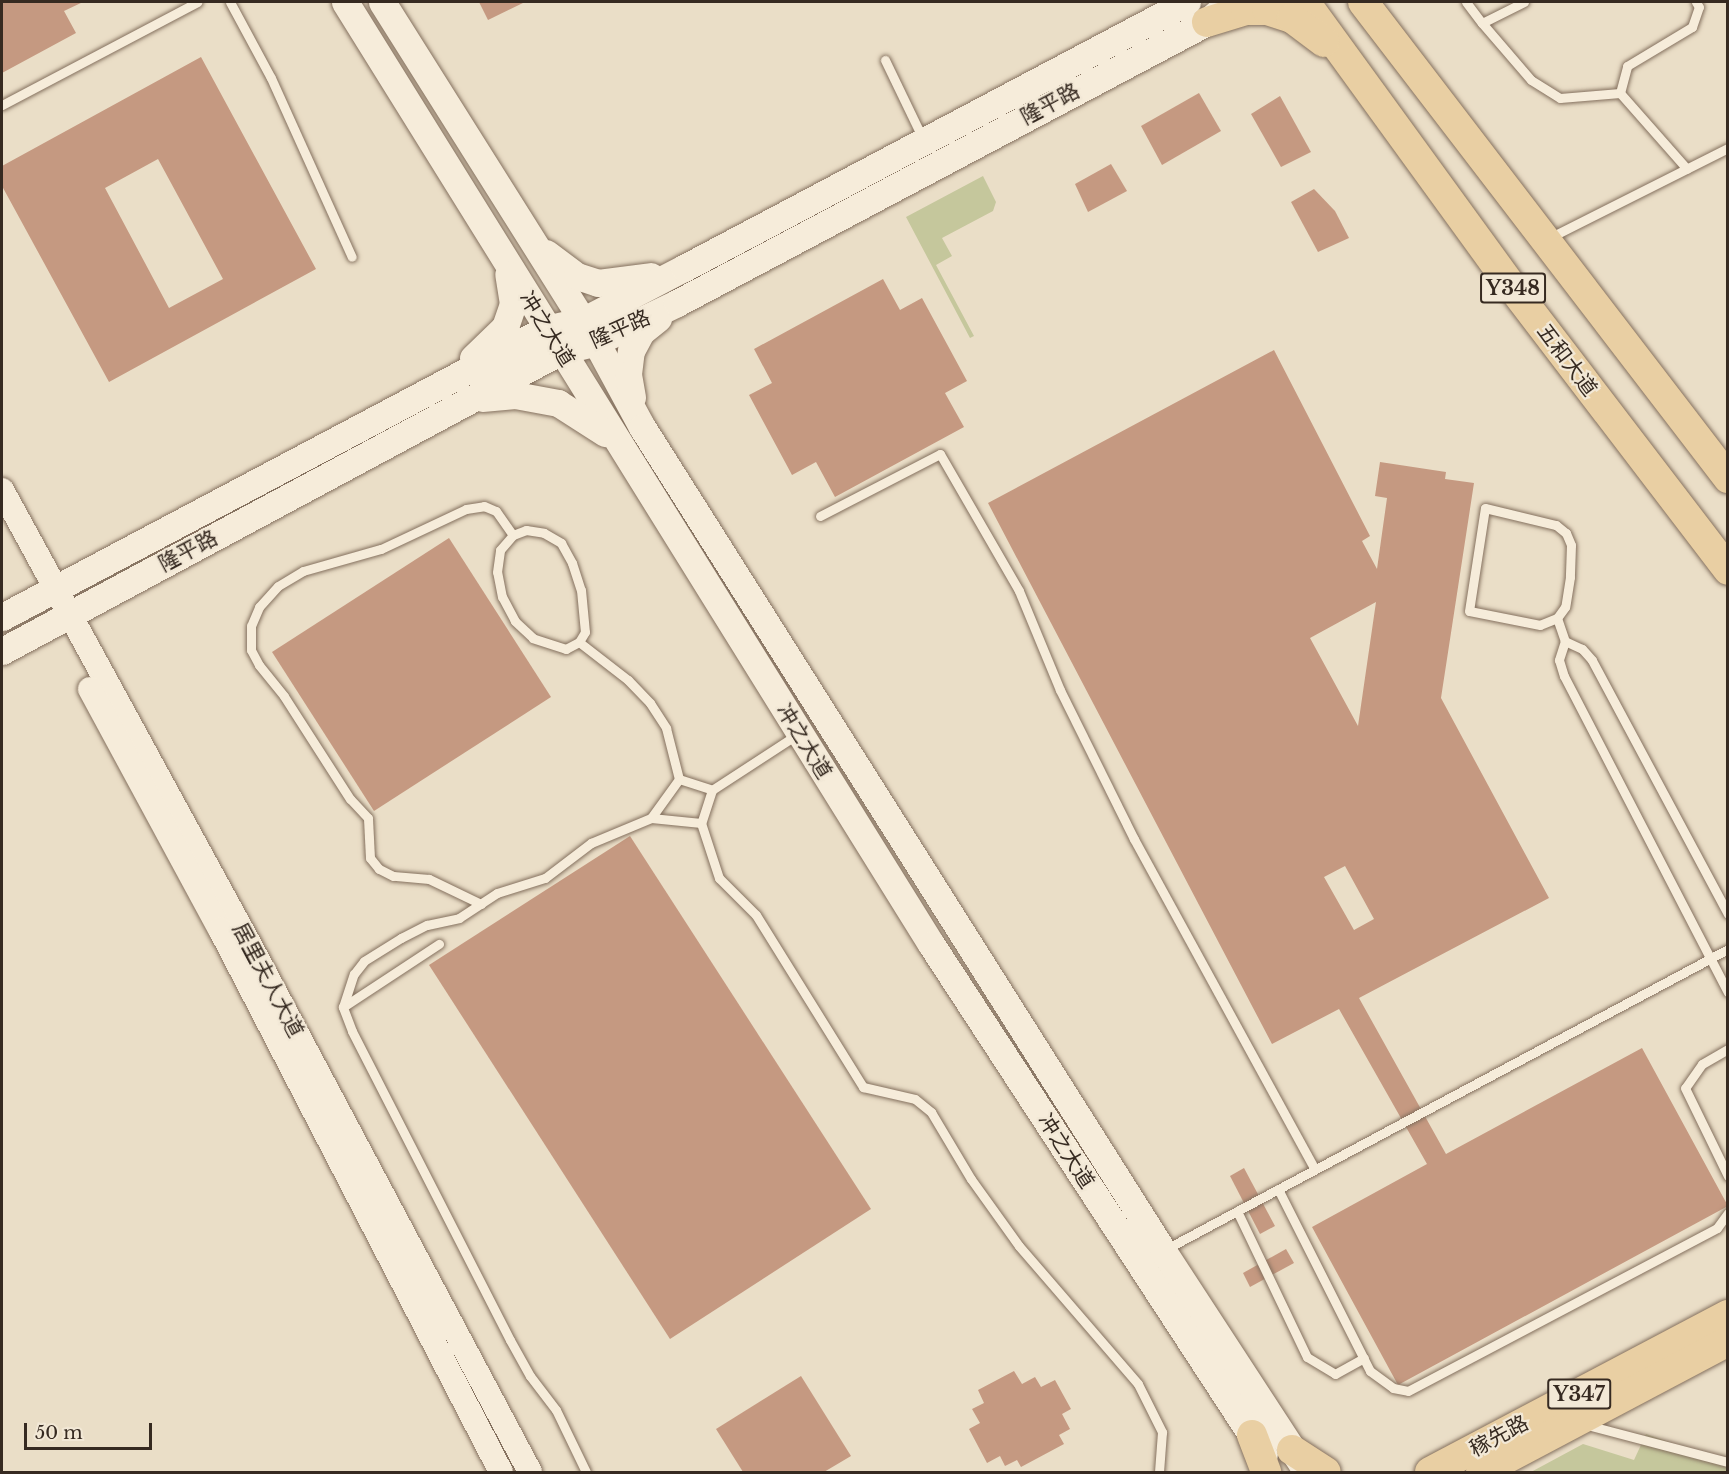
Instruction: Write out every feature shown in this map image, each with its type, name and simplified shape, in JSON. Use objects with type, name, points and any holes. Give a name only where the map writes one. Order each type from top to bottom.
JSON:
[{"type":"main road","name":"冲之大道","points":[[345,2],[798,734],[1252,1435],[1292,1465]]},
{"type":"main road","name":"冲之大道","points":[[382,2],[589,332],[642,427],[1163,1251],[1292,1465]]},
{"type":"main road","name":"隆平路","points":[[589,332],[684,268],[924,141],[1197,12],[1235,2]]},
{"type":"main road","name":"五和大道","points":[[1305,2],[1356,69],[1515,291],[1728,570]]},
{"type":"main road","name":"Y348","points":[[1363,2],[1728,478]]},
{"type":"main road","points":[[1197,12],[1256,9],[1280,12],[1316,35],[1356,69]]},
{"type":"main road","name":"隆平路","points":[[2,617],[451,380],[553,340],[589,332],[677,303],[1197,12]]},
{"type":"main road","points":[[518,220],[550,258],[577,276],[598,283],[628,282],[684,268]]},
{"type":"main road","points":[[451,380],[505,327],[513,304],[511,279],[492,241]]},
{"type":"main road","points":[[642,427],[630,391],[632,351],[640,332],[677,303]]},
{"type":"main road","name":"隆平路","points":[[2,651],[474,398],[553,340]]},
{"type":"main road","points":[[474,398],[515,395],[558,403],[578,412],[616,440]]},
{"type":"main road","name":"稼先路","points":[[1430,1472],[1728,1315]]},
{"type":"main road","name":"稼先路","points":[[1481,1473],[1728,1341]]},
{"type":"main road","points":[[1252,1435],[1266,1473]]},
{"type":"main road","points":[[1292,1465],[1326,1473]]},
{"type":"street","name":"居里夫人大道","points":[[2,490],[47,593],[501,1473]]},
{"type":"street","name":"居里夫人大道","points":[[2,526],[47,593]]},
{"type":"street","name":"居里夫人大道","points":[[61,619],[255,954],[530,1473]]},
{"type":"lane","points":[[2,105],[196,2]]},
{"type":"lane","points":[[230,2],[271,78],[352,257]]},
{"type":"lane","points":[[1466,2],[1531,80],[1560,98],[1620,93]]},
{"type":"lane","points":[[1482,23],[1524,2]]},
{"type":"lane","points":[[1620,93],[1628,66],[1692,27],[1699,8],[1695,2]]},
{"type":"lane","points":[[885,60],[924,141]]},
{"type":"lane","points":[[1620,93],[1687,169]]},
{"type":"lane","points":[[1544,241],[1728,148]]},
{"type":"lane","points":[[820,516],[940,454],[1019,591],[1060,690],[1134,839],[1316,1169]]},
{"type":"lane","points":[[481,904],[429,879],[393,876],[379,869],[370,858],[372,830],[368,818],[350,799],[284,696],[259,665],[251,650],[251,626],[259,607],[278,586],[303,571],[381,549],[466,509],[484,506],[496,511],[513,535]]},
{"type":"lane","points":[[1485,508],[1556,525],[1566,533],[1571,545],[1570,577],[1565,607],[1557,618],[1540,625],[1469,611],[1485,508]]},
{"type":"lane","points":[[526,530],[544,533],[561,543],[581,590],[586,620],[579,642],[566,649],[551,647],[533,638],[515,621],[502,597],[497,572],[500,550],[513,535],[526,530]]},
{"type":"lane","points":[[1557,618],[1565,641],[1559,660],[1564,676],[1728,992]]},
{"type":"lane","points":[[1565,641],[1582,649],[1592,660],[1728,914]]},
{"type":"lane","points":[[579,642],[628,680],[650,703],[666,729],[679,779]]},
{"type":"lane","points":[[798,734],[712,790],[700,823],[719,878],[756,915],[862,1087],[915,1100],[931,1112],[971,1179],[1019,1246],[1138,1384],[1162,1432],[1159,1473]]},
{"type":"lane","points":[[679,779],[712,790]]},
{"type":"lane","points":[[651,818],[679,779]]},
{"type":"lane","points":[[586,1473],[556,1410],[530,1376],[510,1340],[352,1031],[344,1007],[354,974],[364,961],[427,925],[459,918],[496,893],[545,878],[591,843],[651,818],[700,823]]},
{"type":"lane","points":[[344,1007],[439,944]]},
{"type":"lane","points":[[1163,1251],[1728,950]]},
{"type":"lane","points":[[1728,1049],[1702,1064],[1684,1088],[1728,1176]]},
{"type":"lane","points":[[1278,1189],[1370,1371],[1393,1388],[1408,1391],[1717,1228],[1728,1213]]},
{"type":"lane","points":[[1237,1211],[1306,1357],[1335,1374],[1364,1359]]},
{"type":"lane","points":[[1576,1422],[1728,1462]]},
{"type":"green space","points":[[983,176],[996,202],[993,211],[942,238],[952,256],[936,265],[974,336],[970,338],[906,217]]},
{"type":"green space","points":[[1646,1434],[1727,1462],[1727,1472],[1531,1472],[1583,1444],[1634,1460]]},
{"type":"building","points":[[2,2],[83,2],[64,11],[76,33],[2,73]]},
{"type":"building","points":[[479,2],[525,2],[488,20]]},
{"type":"building","points":[[201,57],[316,269],[109,382],[2,186],[2,166]],"holes":[[[158,159],[223,279],[169,308],[105,188]]]},
{"type":"building","points":[[1199,93],[1221,131],[1162,165],[1141,126]]},
{"type":"building","points":[[1280,96],[1311,152],[1281,167],[1251,114]]},
{"type":"building","points":[[1111,164],[1127,191],[1088,212],[1075,184]]},
{"type":"building","points":[[1314,189],[1335,211],[1349,238],[1318,252],[1291,202]]},
{"type":"building","points":[[883,279],[900,310],[922,298],[967,381],[945,393],[964,427],[835,497],[816,462],[792,475],[749,395],[772,383],[754,349]]},
{"type":"building","points":[[1274,350],[1370,536],[1362,541],[1377,569],[1387,498],[1375,496],[1380,462],[1446,472],[1445,479],[1474,483],[1441,698],[1549,898],[1359,998],[1446,1154],[1642,1048],[1728,1206],[1398,1385],[1312,1227],[1427,1164],[1339,1009],[1272,1044],[988,503]],"holes":[[[1376,602],[1358,726],[1310,638]],[[1345,866],[1374,919],[1354,930],[1324,877]]]},
{"type":"building","points":[[449,538],[551,697],[374,811],[272,652]]},
{"type":"building","points":[[630,836],[871,1209],[670,1339],[429,965]]},
{"type":"building","points":[[1244,1168],[1275,1226],[1260,1234],[1230,1176]]},
{"type":"building","points":[[1286,1249],[1294,1263],[1250,1287],[1243,1273]]},
{"type":"building","points":[[1014,1371],[1022,1384],[1035,1377],[1041,1387],[1055,1380],[1071,1409],[1062,1414],[1070,1429],[1059,1435],[1064,1444],[1021,1467],[1017,1460],[1005,1466],[1000,1456],[987,1463],[969,1429],[980,1423],[972,1409],[984,1403],[978,1390]]},
{"type":"building","points":[[801,1376],[851,1456],[824,1472],[743,1472],[716,1429]]}]
